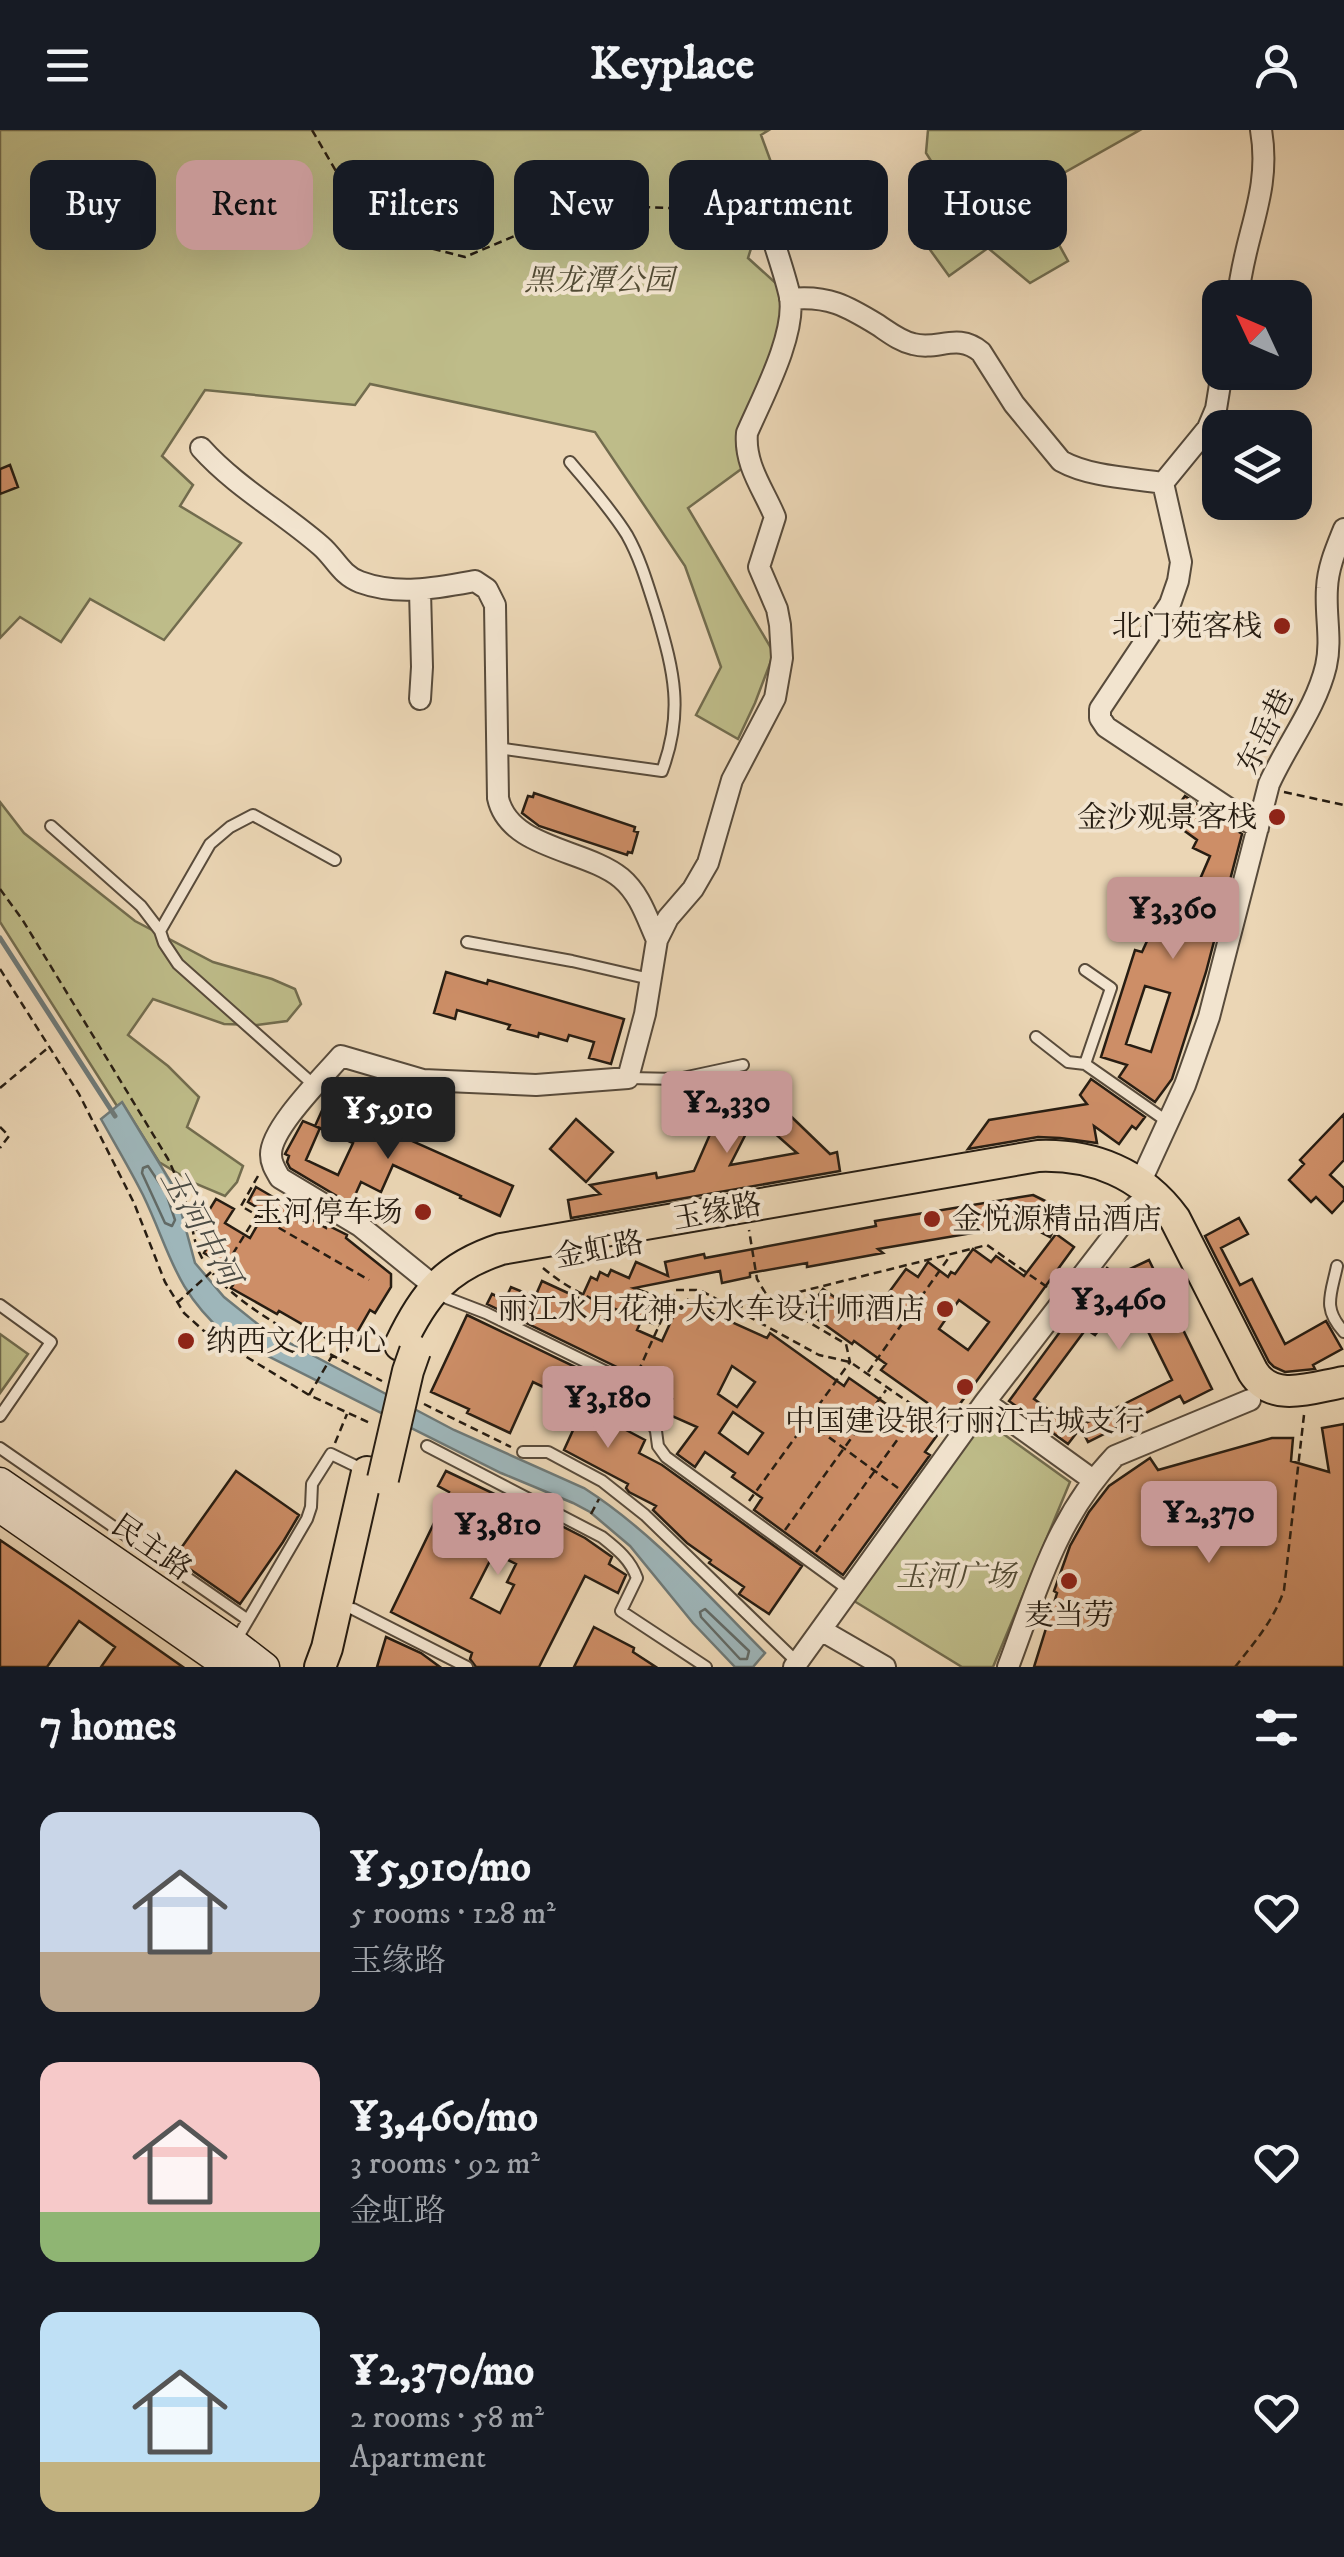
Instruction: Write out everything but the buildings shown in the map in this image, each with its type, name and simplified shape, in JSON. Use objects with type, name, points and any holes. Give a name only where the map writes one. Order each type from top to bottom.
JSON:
[{"type":"main road","name":"玉缘路","points":[[441,1292],[468,1262],[501,1249],[1038,1156],[1086,1159],[1117,1170],[1138,1194],[1157,1196],[1175,1218],[1258,1379],[1296,1401]]},
{"type":"main road","name":"金虹路","points":[[338,1667],[353,1609],[375,1475],[408,1371],[407,1348],[424,1332],[441,1292],[490,1270],[1038,1176],[1067,1177],[1121,1195],[1138,1194],[1236,1382],[1250,1400]]},
{"type":"main road","points":[[1250,1400],[1278,1412],[1344,1382]]},
{"type":"main road","points":[[1296,1401],[1344,1403]]},
{"type":"main road","points":[[320,1667],[375,1475]]},
{"type":"main road","name":"民主路","points":[[0,1482],[265,1667]]},
{"type":"main road","name":"民主路","points":[[0,1508],[237,1644]]},
{"type":"street","points":[[1240,280],[1264,177],[1261,130]]},
{"type":"street","points":[[441,1292],[360,1226],[280,1178],[270,1152],[280,1126],[341,1056],[424,1080],[536,1085],[628,1078],[645,1014],[657,940],[708,862],[732,780],[775,698],[781,674],[777,609],[759,567],[774,517],[748,461],[746,442],[784,344],[790,312],[776,250]]},
{"type":"street","points":[[790,299],[821,299],[847,306],[901,340],[918,346],[953,342],[974,346],[1061,462],[1163,483]]},
{"type":"street","points":[[1163,483],[1208,428],[1219,390]]},
{"type":"street","points":[[201,448],[234,480],[324,548],[353,579],[420,591],[475,581],[487,590],[493,599],[500,808],[516,829],[616,874],[637,896],[657,940]]},
{"type":"street","points":[[1163,483],[1181,562],[1178,581],[1170,604],[1100,709],[1100,718],[1106,727],[1258,828]]},
{"type":"street","name":"东岳巷","points":[[1138,1194],[1209,1017],[1268,788],[1321,685],[1330,641],[1328,571],[1344,530]]},
{"type":"street","points":[[420,591],[420,699]]},
{"type":"street","points":[[795,1665],[1138,1194]]},
{"type":"street","points":[[1008,1667],[1058,1535],[1093,1480],[1115,1456],[1250,1400]]},
{"type":"street","points":[[985,1402],[1093,1480]]},
{"type":"street","points":[[821,1630],[885,1667]]},
{"type":"lane","points":[[497,748],[662,771],[673,738],[674,674],[642,564],[618,521],[570,462]]},
{"type":"lane","points":[[160,931],[210,844],[253,815],[335,860]]},
{"type":"lane","points":[[51,826],[141,906],[178,964],[315,1086]]},
{"type":"lane","points":[[467,942],[572,960],[650,979]]},
{"type":"lane","points":[[1085,970],[1111,988],[1085,1064]]},
{"type":"lane","points":[[1036,1037],[1068,1062],[1085,1064],[1168,1123]]},
{"type":"lane","points":[[628,1078],[678,1079],[743,1065]]},
{"type":"lane","points":[[1337,1266],[1328,1306],[1344,1332]]},
{"type":"lane","points":[[441,1292],[617,1376],[644,1405],[658,1446],[666,1457],[850,1590]]},
{"type":"lane","points":[[0,1305],[51,1342],[0,1416]]},
{"type":"lane","points":[[426,1446],[602,1537],[618,1549],[637,1578],[620,1612],[706,1667]]},
{"type":"lane","points":[[0,1448],[237,1644],[307,1520],[312,1484],[331,1454],[375,1475]]},
{"type":"lane","points":[[522,1452],[548,1452],[618,1492],[795,1665]]},
{"type":"lane","points":[[353,1609],[467,1667]]},
{"type":"path","points":[[312,130],[372,233],[465,257],[588,205],[669,208]]},
{"type":"path","points":[[1268,788],[1344,805]]},
{"type":"path","points":[[0,889],[168,1159],[181,1187],[200,1255],[210,1272],[262,1314],[331,1356],[395,1388]]},
{"type":"path","points":[[0,969],[79,1094],[134,1203],[177,1303],[204,1331],[310,1395],[379,1427]]},
{"type":"path","points":[[0,1088],[49,1047]]},
{"type":"path","points":[[0,1127],[8,1136],[0,1148]]},
{"type":"path","points":[[272,1159],[263,1167],[241,1206],[369,1280]]},
{"type":"path","points":[[218,1278],[257,1215]]},
{"type":"path","points":[[741,1512],[850,1362],[846,1344],[769,1299],[757,1278],[748,1224]]},
{"type":"path","points":[[733,1308],[988,1245],[1064,1300]]},
{"type":"path","points":[[868,1374],[952,1254]]},
{"type":"path","points":[[534,1260],[560,1283],[659,1326]]},
{"type":"path","points":[[177,1303],[210,1272]]},
{"type":"path","points":[[631,1387],[676,1290],[700,1290],[819,1354],[850,1362],[959,1437]]},
{"type":"path","points":[[310,1395],[331,1356]]},
{"type":"path","points":[[778,1539],[888,1388]]},
{"type":"path","points":[[1235,1667],[1272,1618],[1284,1590],[1296,1401]]},
{"type":"path","points":[[426,1404],[522,1452]]},
{"type":"path","points":[[810,1561],[920,1410]]},
{"type":"path","points":[[331,1454],[347,1414]]},
{"type":"path","points":[[806,1422],[914,1500]]},
{"type":"path","points":[[588,1519],[602,1493]]},
{"type":"green space","name":"黑龙潭公园","points":[[0,130],[769,130],[761,135],[770,160],[669,160],[669,250],[751,250],[748,258],[780,287],[785,318],[737,450],[744,467],[688,508],[774,653],[738,739],[696,715],[721,667],[685,566],[595,432],[370,384],[355,405],[205,390],[162,456],[193,485],[180,506],[241,543],[164,640],[90,599],[61,642],[20,617],[0,638]]},
{"type":"green space","points":[[928,130],[1140,130],[1067,171],[1067,160],[930,160],[926,153]]},
{"type":"green space","points":[[930,250],[985,250],[949,276]]},
{"type":"green space","points":[[990,250],[1062,250],[1068,261],[1030,283]]},
{"type":"green space","points":[[0,802],[24,833],[135,921],[213,962],[295,989],[301,1004],[287,1021],[224,1024],[153,999],[128,1035],[199,1097],[187,1127],[243,1166],[237,1182],[225,1196],[159,1162],[122,1103],[117,1106],[0,922]]},
{"type":"green space","points":[[0,1334],[28,1354],[0,1393]]},
{"type":"green space","name":"玉河广场","points":[[984,1420],[1070,1482],[993,1667],[962,1667],[854,1601]]},
{"type":"water","points":[[122,1102],[175,1189],[195,1263],[224,1297],[265,1330],[454,1430],[584,1488],[609,1505],[679,1566],[765,1653],[753,1667],[735,1667],[630,1546],[590,1512],[501,1473],[226,1335],[184,1285],[143,1195],[101,1119]]},
{"type":"waterway","name":"玉河中河","points":[[0,938],[115,1116]]},
{"type":"place","name":"北门苑客栈","points":[[1282,626]]},
{"type":"place","name":"金沙观景客栈","points":[[1277,817]]},
{"type":"place","name":"玉河停车场","points":[[423,1212]]},
{"type":"place","name":"金悦源精品酒店","points":[[932,1219]]},
{"type":"place","name":"丽江水月花神·大水车设计师酒店","points":[[945,1309]]},
{"type":"place","name":"纳西文化中心","points":[[186,1341]]},
{"type":"place","name":"中国建设银行丽江古城支行","points":[[965,1387]]},
{"type":"place","name":"麦当劳","points":[[1069,1581]]}]
